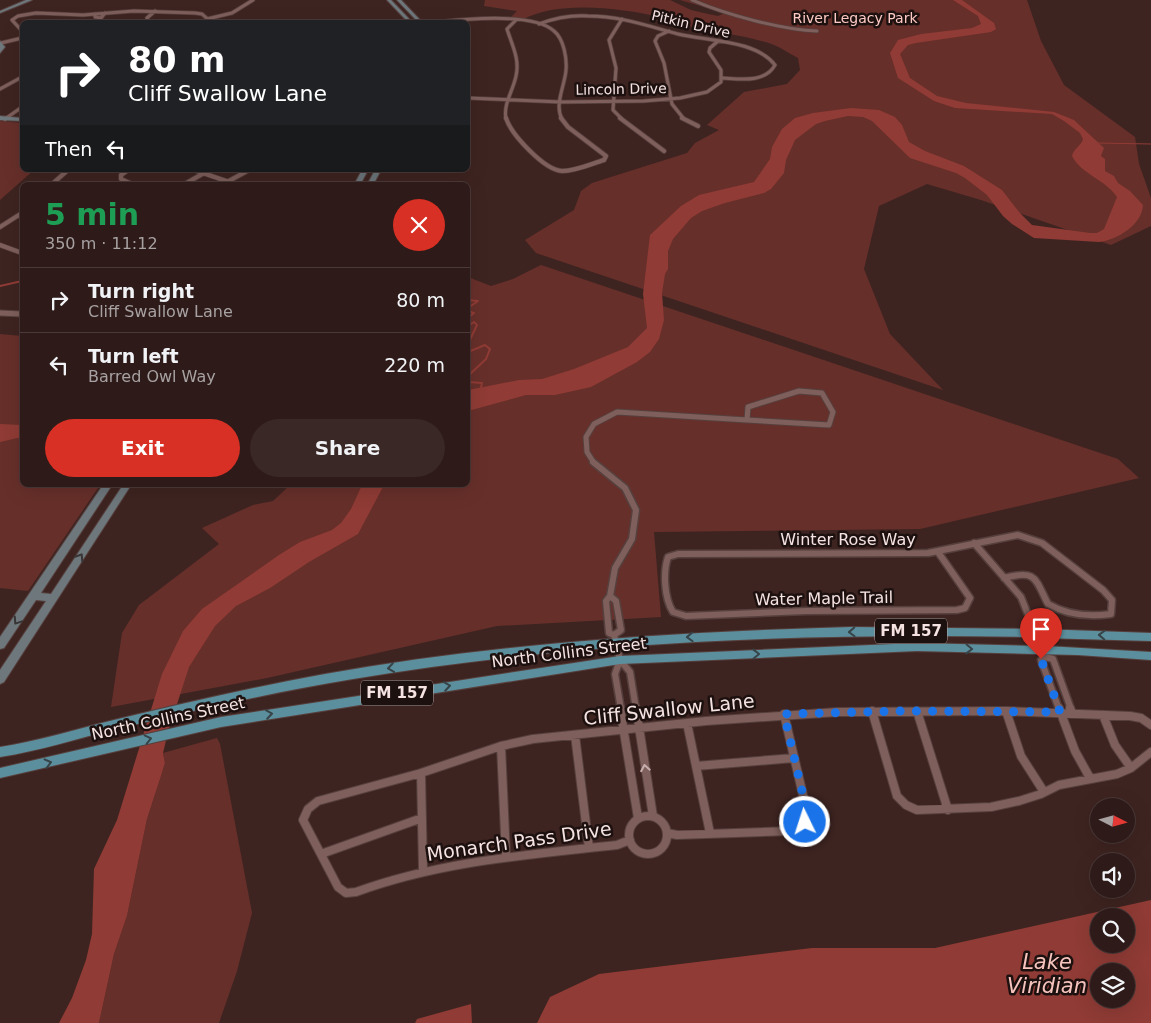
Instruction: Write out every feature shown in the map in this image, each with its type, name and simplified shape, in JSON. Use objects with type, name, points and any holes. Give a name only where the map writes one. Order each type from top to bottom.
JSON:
[{"type":"main road","points":[[0,12],[30,0]]},
{"type":"main road","points":[[389,0],[408,20]]},
{"type":"main road","points":[[399,0],[418,20]]},
{"type":"main road","points":[[0,42],[4,47],[0,52]]},
{"type":"main road","points":[[3,119],[20,120]]},
{"type":"main road","points":[[0,646],[107,487]]},
{"type":"main road","points":[[0,678],[126,487]]},
{"type":"main road","points":[[34,596],[54,598]]},
{"type":"main road","name":"North Collins Street","points":[[3,750],[222,699],[365,672],[615,637],[913,630],[1036,632],[1151,637]]},
{"type":"main road","points":[[1036,632],[1044,654]]},
{"type":"main road","name":"North Collins Street","points":[[0,773],[221,722],[620,660],[885,648],[1151,656]]},
{"type":"street","points":[[20,29],[11,21],[17,16],[36,13],[96,14],[95,17],[101,18],[104,17],[105,13],[156,11],[202,14],[207,19],[236,12],[243,9],[253,0]]},
{"type":"street","points":[[692,0],[719,11],[801,30],[817,31]]},
{"type":"street","points":[[148,18],[156,11]]},
{"type":"street","points":[[462,20],[478,17],[515,20],[539,24],[556,32],[561,42],[566,63],[559,114],[563,123],[606,156],[604,160],[562,171],[553,169],[528,148],[511,130],[505,114],[516,77],[517,60],[514,44],[507,29],[515,20]]},
{"type":"street","name":"Pitkin Drive","points":[[539,24],[562,17],[622,18],[761,52],[770,58],[775,65],[771,72],[760,76],[723,78]]},
{"type":"street","points":[[622,18],[609,40],[616,68],[613,110],[618,116],[664,151]]},
{"type":"street","points":[[669,31],[658,36],[654,41],[662,58],[669,100],[672,107],[682,118],[698,126]]},
{"type":"street","points":[[0,42],[20,38]]},
{"type":"street","points":[[718,41],[710,48],[709,52],[723,78]]},
{"type":"street","points":[[0,89],[20,77]]},
{"type":"street","name":"Lincoln Drive","points":[[470,98],[614,102],[669,100],[708,93],[720,84],[723,78]]},
{"type":"street","points":[[3,119],[20,108]]},
{"type":"street","points":[[54,182],[66,172]]},
{"type":"street","points":[[126,172],[121,179],[128,182]]},
{"type":"street","points":[[201,172],[227,182],[245,172]]},
{"type":"street","points":[[188,182],[204,173]]},
{"type":"street","points":[[0,227],[20,214]]},
{"type":"street","points":[[0,245],[20,252]]},
{"type":"street","points":[[0,313],[20,314]]},
{"type":"street","points":[[653,816],[630,672],[620,660],[615,637],[609,632],[606,601],[610,596],[614,568],[632,539],[636,510],[625,488],[588,456],[584,445],[586,435],[592,426],[605,416],[627,411],[747,420],[829,425],[833,412],[822,393],[799,391],[748,407],[747,420]]},
{"type":"street","name":"Winter Rose Way","points":[[668,557],[678,554],[938,552],[1010,536],[1026,536],[1042,544],[1103,590],[1112,599],[1114,606],[1111,614],[1088,614],[1053,607],[1048,604],[1041,586],[1035,578],[1021,574],[1004,578]]},
{"type":"street","points":[[974,543],[1021,598],[1036,632]]},
{"type":"street","name":"Water Maple Trail","points":[[668,557],[665,566],[669,606],[672,611],[679,615],[806,611],[957,610],[965,608],[970,604],[970,598],[938,552]]},
{"type":"street","points":[[610,596],[616,601],[622,630],[615,637]]},
{"type":"street","points":[[1072,712],[1052,659],[1044,654],[1041,659],[1060,712],[1075,751],[1090,778]]},
{"type":"street","points":[[620,660],[615,674],[638,818]]},
{"type":"street","points":[[872,711],[897,796],[906,805],[918,810],[992,807],[1019,801],[1059,785],[1118,774],[1131,768],[1151,752]]},
{"type":"street","name":"Cliff Swallow Lane","points":[[356,892],[346,893],[338,887],[303,820],[305,812],[310,805],[318,801],[421,773],[502,746],[533,739],[784,714],[872,711],[1072,712],[1141,718],[1151,725]]},
{"type":"street","points":[[916,711],[948,810]]},
{"type":"street","points":[[1006,711],[1021,756],[1044,792]]},
{"type":"street","points":[[667,833],[678,835],[791,831],[800,829],[805,822],[806,808],[784,714]]},
{"type":"street","points":[[1103,715],[1116,745],[1131,768]]},
{"type":"street","points":[[687,723],[710,833]]},
{"type":"street","points":[[575,735],[588,848]]},
{"type":"street","points":[[502,746],[506,856]]},
{"type":"street","points":[[696,766],[794,758]]},
{"type":"street","points":[[421,773],[422,870]]},
{"type":"street","points":[[653,816],[662,822],[667,833],[665,846],[650,855],[637,851],[630,840],[630,827],[638,818],[653,816]]},
{"type":"street","points":[[321,854],[422,818]]},
{"type":"street","name":"Monarch Pass Drive","points":[[356,892],[422,870],[506,856],[617,845],[630,840]]},
{"type":"green space","name":"River Legacy Park","points":[[485,0],[670,0],[691,10],[718,16],[725,13],[680,0],[1027,0],[1041,41],[1064,85],[1135,137],[1139,164],[1151,198],[1151,226],[1111,245],[981,200],[927,184],[879,206],[864,269],[890,334],[943,390],[536,253],[525,240],[574,210],[581,191],[592,183],[687,153],[695,143],[719,130],[707,125],[744,92],[787,84],[800,70],[798,58],[777,46],[743,36],[689,26],[644,14],[608,9],[571,8],[536,14],[522,20],[510,18],[517,11],[484,6]]},
{"type":"green space","points":[[0,121],[20,123],[20,172],[32,172],[0,200]]},
{"type":"green space","points":[[541,265],[1118,459],[1139,478],[920,529],[654,532],[661,617],[497,626],[267,678],[111,707],[122,633],[139,605],[219,544],[202,528],[253,505],[273,501],[288,487],[470,487],[470,278],[491,286],[513,279]]},
{"type":"green space","points":[[0,334],[20,336],[20,487],[99,487],[28,591],[0,588]]},
{"type":"green space","points":[[217,738],[220,744],[252,913],[237,971],[219,1023],[99,1023],[114,954],[127,916],[147,819],[165,763],[163,753]]},
{"type":"water","points":[[953,0],[962,0],[994,23],[996,29],[991,32],[908,45],[900,54],[910,78],[937,96],[966,103],[1054,112],[1074,120],[1104,148],[1101,156],[1105,159],[1105,171],[1114,176],[1118,183],[1130,191],[1143,205],[1138,219],[1121,235],[1099,242],[1034,238],[1012,224],[1003,216],[987,195],[965,178],[956,173],[910,158],[872,121],[863,117],[848,116],[825,121],[816,124],[795,140],[786,160],[784,173],[771,189],[764,193],[702,211],[691,218],[673,239],[668,251],[668,269],[665,274],[662,293],[664,320],[659,339],[650,352],[637,362],[591,387],[555,395],[526,395],[470,410],[470,390],[519,380],[542,379],[574,369],[628,347],[647,328],[643,294],[650,235],[681,206],[699,195],[754,182],[770,159],[772,147],[782,129],[795,118],[813,113],[851,108],[879,110],[895,117],[902,125],[909,142],[925,151],[964,166],[1002,190],[1032,225],[1090,233],[1097,233],[1104,229],[1117,197],[1076,162],[1072,156],[1083,139],[1080,133],[1064,121],[1052,114],[955,108],[934,101],[898,78],[890,53],[898,40],[921,34],[972,28],[981,24],[978,16]]},
{"type":"water","points":[[0,424],[20,425],[20,437],[0,442]]},
{"type":"water","points":[[361,487],[383,487],[358,534],[309,562],[270,588],[236,606],[215,626],[189,667],[168,732],[163,753],[165,763],[147,819],[127,916],[114,954],[99,1023],[59,1023],[72,998],[86,960],[92,934],[94,869],[117,820],[162,674],[183,631],[202,609],[300,542],[332,530],[341,523],[351,509]]},
{"type":"water","name":"Lake Viridian","points":[[1151,900],[1151,1023],[537,1023],[550,997],[599,974],[812,948],[935,948],[1090,914],[1090,953],[1135,953],[1135,908],[1115,908]]},
{"type":"water","points":[[471,1004],[472,1023],[415,1023],[417,1019]]},
{"type":"waterway","points":[[1096,143],[1151,144]]},
{"type":"waterway","points":[[0,286],[20,281]]},
{"type":"waterway","points":[[470,300],[478,301],[470,307]]},
{"type":"waterway","points":[[470,312],[474,313],[470,316]]},
{"type":"waterway","points":[[470,325],[474,322],[477,325],[470,340]]},
{"type":"waterway","points":[[470,351],[485,345],[490,349],[486,359],[470,374]]},
{"type":"waterway","points":[[470,382],[482,383],[481,388]]},
{"type":"route","points":[[805,822],[806,808],[784,714],[905,711],[1060,712],[1041,659]]}]
